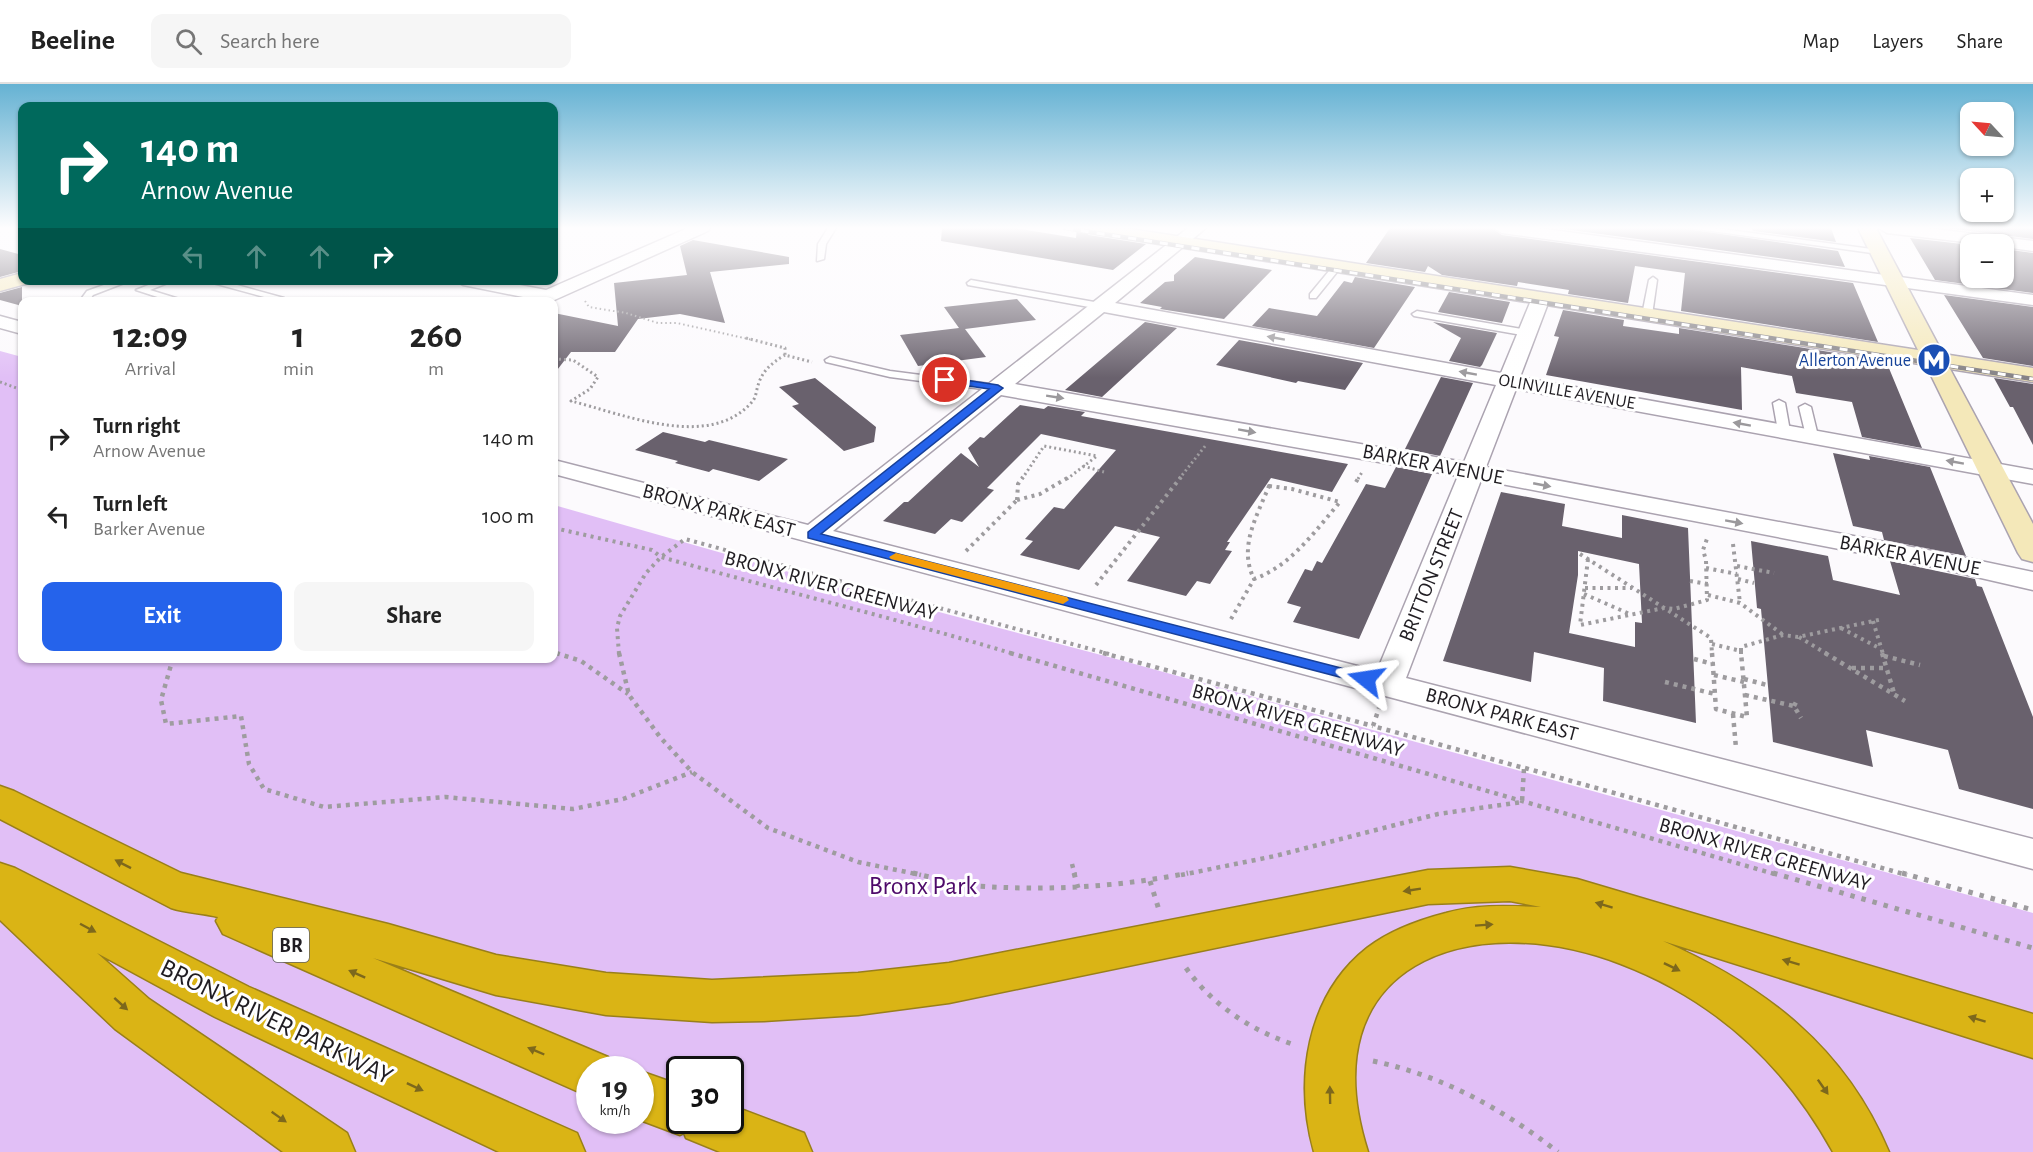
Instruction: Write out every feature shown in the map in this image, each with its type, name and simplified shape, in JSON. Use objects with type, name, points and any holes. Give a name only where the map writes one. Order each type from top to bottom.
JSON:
[{"type":"highway","name":"BR","points":[[0,801],[168,887],[353,972],[576,1068]]},
{"type":"highway","name":"BRONX RIVER PARKWAY","points":[[0,880],[232,1002],[558,1152]]},
{"type":"highway","points":[[168,887],[388,943],[496,975],[606,994],[712,1001],[815,998],[917,988],[1169,940],[1407,890],[1460,884],[1510,884],[1577,896],[2033,1036]]},
{"type":"highway","points":[[0,894],[132,1014],[328,1152]]},
{"type":"highway","points":[[1341,1152],[1331,1109],[1331,1054],[1346,1007],[1360,986],[1396,953],[1420,940],[1466,927],[1506,924],[1540,925],[1603,938],[1671,966],[1734,1002],[1793,1050],[1818,1079],[1863,1152]]},
{"type":"highway","points":[[740,1134],[785,1152]]},
{"type":"main road","points":[[1408,278],[2033,375]]},
{"type":"main road","points":[[1892,278],[2033,553]]},
{"type":"main road","points":[[0,285],[18,280]]},
{"type":"street","points":[[546,297],[589,278]]},
{"type":"street","points":[[812,535],[1136,278]]},
{"type":"street","points":[[1871,278],[2033,300]]},
{"type":"street","points":[[484,285],[533,297]]},
{"type":"street","name":"BRITTON STREET","points":[[1388,684],[1541,298]]},
{"type":"street","name":"OLINVILLE AVENUE","points":[[1100,306],[2033,477]]},
{"type":"street","name":"BARKER AVENUE","points":[[998,388],[1472,471],[1933,559],[2033,581]]},
{"type":"street","name":"BRONX PARK EAST","points":[[558,468],[2033,854]]},
{"type":"lane","points":[[1313,296],[1328,278]]},
{"type":"lane","points":[[1647,315],[1653,280]]},
{"type":"lane","points":[[971,283],[1100,306]]},
{"type":"lane","points":[[86,297],[90,293],[113,285]]},
{"type":"lane","points":[[156,285],[140,290],[166,297]]},
{"type":"lane","points":[[226,285],[275,297]]},
{"type":"lane","points":[[1418,314],[1527,333]]},
{"type":"lane","name":"BARKER AVENUE","points":[[830,360],[890,374],[998,388]]},
{"type":"lane","points":[[1779,403],[1784,431]]},
{"type":"lane","points":[[1805,407],[1812,436]]},
{"type":"path","points":[[558,298],[572,298],[587,302],[589,307],[626,313],[658,323],[677,323],[773,344],[785,348],[785,355]]},
{"type":"path","points":[[558,359],[573,360],[598,377],[590,388],[571,401],[694,428],[716,424],[754,401],[757,382],[768,364],[785,355],[819,364]]},
{"type":"path","points":[[0,382],[18,389]]},
{"type":"path","points":[[1080,605],[1221,426]]},
{"type":"path","points":[[1017,500],[1018,484],[1044,446],[1097,456]]},
{"type":"path","points":[[980,537],[1017,500],[1032,498],[1049,490],[1097,456],[1101,448]]},
{"type":"path","points":[[1083,466],[1104,472]]},
{"type":"path","points":[[1356,482],[1360,475]]},
{"type":"path","points":[[1254,579],[1247,568],[1250,533],[1269,486],[1292,489],[1340,502]]},
{"type":"path","points":[[1245,595],[1254,579],[1273,572],[1299,549],[1345,495]]},
{"type":"path","name":"BRONX RIVER GREENWAY","points":[[558,529],[652,550],[661,557],[767,587],[922,626],[1106,682],[2033,948]]},
{"type":"path","points":[[1588,559],[1580,625],[1664,608],[1674,609],[1707,600],[1708,584],[1703,550],[1710,532]]},
{"type":"path","points":[[558,653],[581,662],[629,695],[660,737],[692,772],[768,828],[858,862],[975,886],[1078,888],[1150,881],[1275,856],[1438,814],[1522,802],[1524,768],[685,539],[661,557],[638,584],[620,616],[617,628],[619,659],[629,695]]},
{"type":"path","points":[[1728,540],[1734,545],[1740,603]]},
{"type":"path","points":[[1580,554],[1711,638],[1716,709],[1747,717],[1741,647],[1783,635],[1798,637],[1883,619]]},
{"type":"path","points":[[1737,566],[1774,573]]},
{"type":"path","points":[[1706,568],[1754,583]]},
{"type":"path","points":[[1690,581],[1708,584]]},
{"type":"path","points":[[1585,588],[1633,588]]},
{"type":"path","points":[[1584,594],[1632,615]]},
{"type":"path","points":[[1708,595],[1740,603],[1783,635]]},
{"type":"path","points":[[1873,621],[1894,694]]},
{"type":"path","points":[[1840,628],[1881,649]]},
{"type":"path","points":[[1798,637],[1905,701]]},
{"type":"path","points":[[1712,644],[1741,651]]},
{"type":"path","points":[[1883,656],[1920,665]]},
{"type":"path","points":[[1695,659],[1713,664]]},
{"type":"path","points":[[172,663],[161,700],[166,724],[241,716],[249,764],[264,789],[324,807],[445,797],[573,809],[623,800],[692,772]]},
{"type":"path","points":[[1851,668],[1887,668]]},
{"type":"path","points":[[1714,675],[1767,685]]},
{"type":"path","points":[[1665,682],[1715,694]]},
{"type":"path","points":[[1373,726],[1388,684]]},
{"type":"path","points":[[1745,695],[1794,706],[1801,718]]},
{"type":"path","points":[[1794,706],[1798,698]]},
{"type":"path","points":[[1733,713],[1735,732]]},
{"type":"path","points":[[1525,768],[2033,910]]},
{"type":"path","points":[[1072,864],[1078,888]]},
{"type":"green space","name":"Bronx Park","points":[[0,351],[18,356],[18,663],[558,663],[558,506],[796,574],[1120,660],[2033,913],[2033,1152],[0,1152]]},
{"type":"building","points":[[661,278],[712,278],[725,323],[680,314],[638,319],[615,352],[571,352],[558,369],[558,314],[618,326],[614,283]]},
{"type":"building","points":[[1174,278],[1264,278],[1224,319],[1160,309],[1162,307],[1140,303],[1165,282],[1174,281]]},
{"type":"building","points":[[1355,278],[1360,278],[1415,287],[1374,348],[1252,326],[1269,308],[1317,316],[1344,281],[1352,283]]},
{"type":"building","points":[[1461,278],[1633,278],[1628,303],[1568,294],[1569,290],[1518,282],[1517,286]]},
{"type":"building","points":[[1684,278],[1815,278],[1853,283],[1878,342],[1681,311]]},
{"type":"building","points":[[1934,278],[1960,278],[1960,283],[1935,280]]},
{"type":"building","points":[[2014,278],[2033,278],[2033,293],[1995,288],[2014,288]]},
{"type":"building","points":[[22,287],[22,297],[18,297],[18,305],[0,300],[0,293]]},
{"type":"building","points":[[1449,292],[1510,302],[1502,323],[1438,312]]},
{"type":"building","points":[[1944,295],[2033,307],[2033,366],[1983,358]]},
{"type":"building","points":[[1017,299],[1036,320],[965,329],[986,357],[918,366],[900,335],[959,328],[944,307]]},
{"type":"building","points":[[1563,310],[1624,320],[1623,326],[1679,334],[1679,328],[1886,361],[1922,448],[1862,437],[1852,402],[1796,393],[1792,376],[1741,367],[1742,410],[1546,375],[1559,337],[1554,336]]},
{"type":"building","points":[[1145,322],[1177,328],[1102,397],[1065,390]]},
{"type":"building","points":[[1433,322],[1497,333],[1482,365],[1480,367],[1449,361],[1461,338]]},
{"type":"building","points":[[1239,340],[1363,363],[1345,390],[1298,381],[1296,383],[1216,365]]},
{"type":"building","points":[[1441,377],[1473,383],[1440,456],[1405,449]]},
{"type":"building","points":[[815,378],[876,427],[874,442],[844,451],[792,406],[799,404],[779,387]]},
{"type":"building","points":[[1994,378],[2033,384],[2033,445],[2013,407],[2010,407]]},
{"type":"building","points":[[1020,405],[1044,409],[1048,406],[1085,412],[1081,416],[1348,464],[1332,492],[1271,478],[1227,542],[1230,542],[1225,550],[1232,551],[1210,584],[1197,581],[1186,596],[1127,581],[1160,537],[1115,526],[1079,570],[1020,555],[1033,541],[1025,539],[1054,507],[1064,509],[1116,450],[1041,434],[987,488],[994,490],[962,522],[951,519],[935,534],[883,521],[904,502],[908,502],[961,453],[979,467],[968,448],[980,437],[984,438]]},
{"type":"building","points":[[663,432],[705,442],[709,440],[788,459],[759,481],[713,469],[709,472],[635,450]]},
{"type":"building","points":[[1833,453],[1870,460],[1869,456],[1930,467],[1966,556],[1884,540],[1882,532],[1853,526]]},
{"type":"building","points":[[1396,467],[1432,474],[1359,639],[1293,622],[1301,607],[1287,603],[1305,569],[1312,571],[1317,561],[1322,563],[1366,484],[1385,488]]},
{"type":"building","points":[[1501,492],[1565,504],[1562,526],[1622,538],[1622,515],[1688,528],[1696,723],[1603,701],[1604,668],[1534,652],[1531,682],[1443,661]],"holes":[[[1578,551],[1639,564],[1642,623],[1635,622],[1635,647],[1569,633],[1578,575]]]},
{"type":"building","points":[[1751,541],[1828,556],[1833,580],[1900,595],[1890,561],[1975,579],[1977,586],[1982,587],[2033,717],[2033,809],[1959,789],[1948,750],[1866,730],[1873,767],[1773,742],[1761,609],[1757,608]]},
{"type":"railway","points":[[1385,278],[2033,379]]},
{"type":"slow traffic","points":[[896,557],[1063,600]]},
{"type":"place","name":"Allerton Avenue","points":[[1934,360]]},
{"type":"route","points":[[945,380],[998,388],[812,535],[1366,679]]}]
